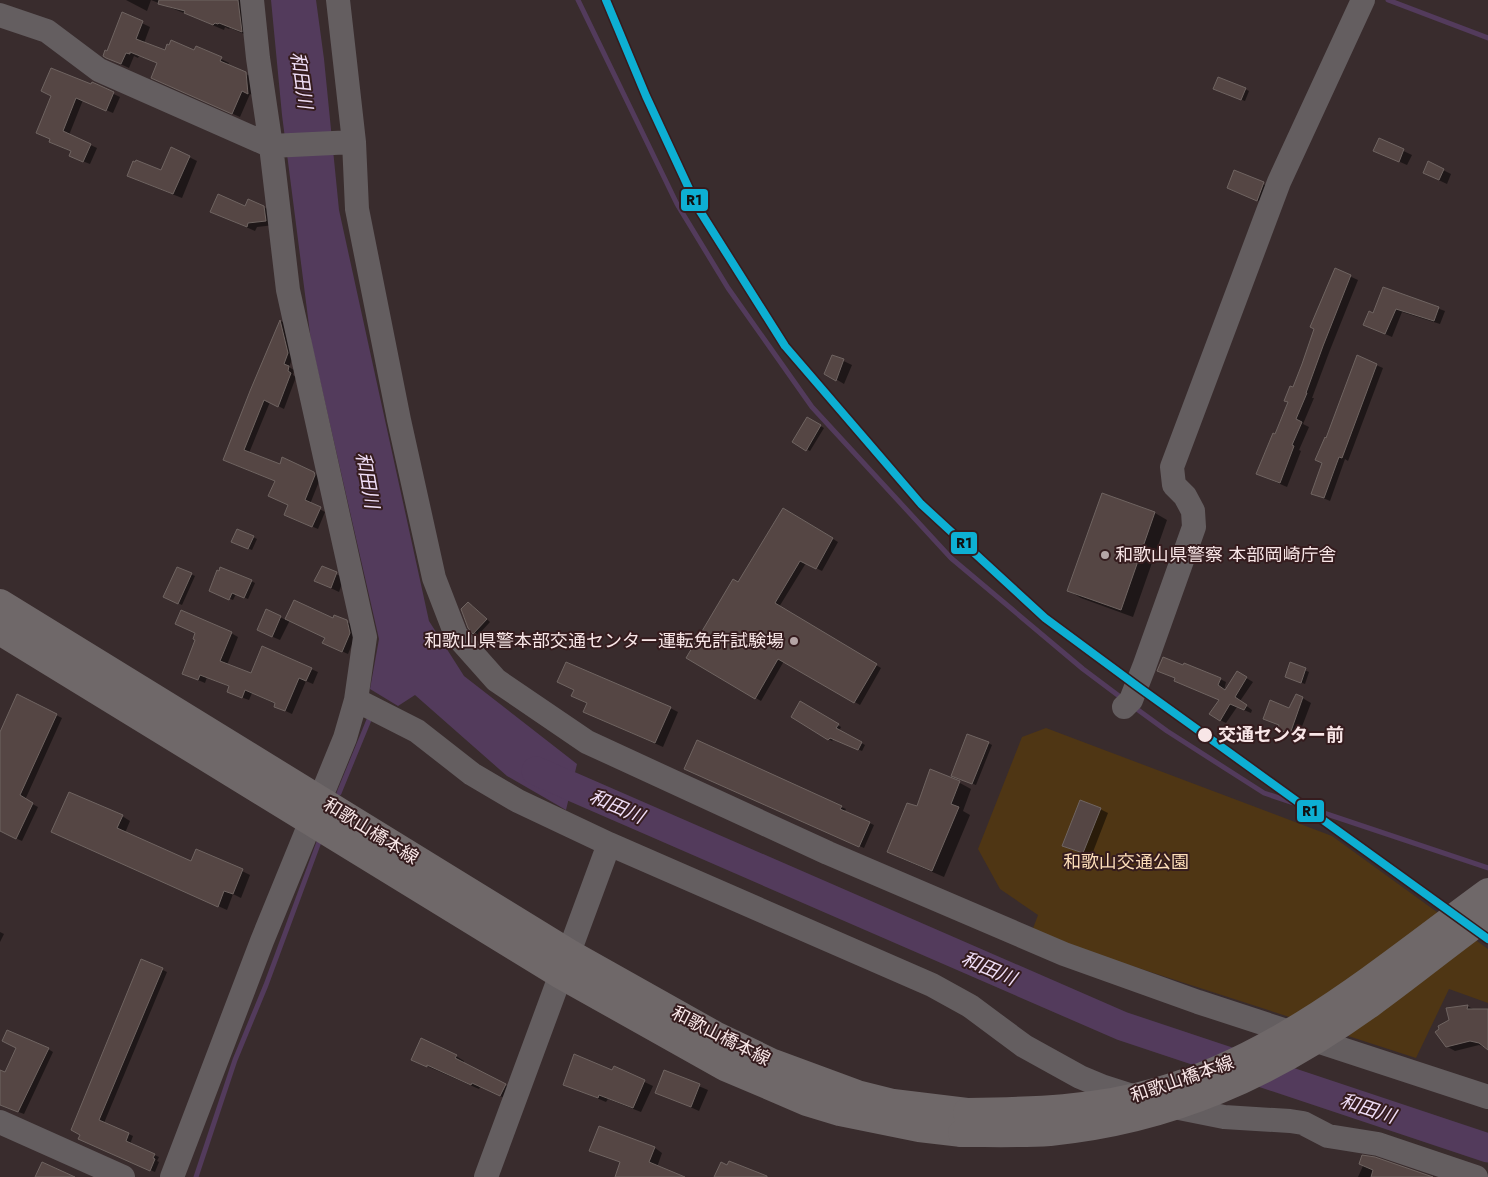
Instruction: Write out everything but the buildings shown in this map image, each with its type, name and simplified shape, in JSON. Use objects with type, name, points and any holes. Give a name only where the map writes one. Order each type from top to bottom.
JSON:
[{"type":"main road","name":"和歌山橋本線","points":[[0,603],[316,811],[565,964],[725,1068],[798,1099],[875,1120],[919,1128],[1025,1111],[1112,1102],[1159,1091],[1208,1074],[1254,1052],[1318,1015],[1488,892]]},
{"type":"main road","name":"和歌山橋本線","points":[[0,631],[316,811]]},
{"type":"main road","name":"和歌山橋本線","points":[[965,1122],[1050,1132],[1107,1123],[1152,1113],[1204,1097],[1253,1075],[1291,1055],[1328,1032],[1369,1005],[1488,916]]},
{"type":"street","points":[[172,1177],[262,941],[345,738],[356,700],[365,637],[288,290],[252,0]]},
{"type":"street","points":[[338,0],[357,209],[399,420],[434,578],[456,634],[496,680],[588,742],[828,853],[1064,954],[1198,1002],[1488,1097]]},
{"type":"street","points":[[1124,707],[1131,700],[1144,668],[1194,527],[1193,511],[1185,496],[1174,485],[1172,467],[1278,182],[1363,0]]},
{"type":"street","points":[[0,15],[47,31],[99,70],[271,146],[350,142]]},
{"type":"street","points":[[356,700],[418,731],[472,774],[511,796],[609,844],[932,985],[970,1006],[1024,1046],[1104,1088],[1154,1103],[1224,1118],[1290,1120],[1328,1136],[1378,1144],[1476,1177]]},
{"type":"street","points":[[486,1177],[609,844]]},
{"type":"street","points":[[0,1122],[123,1177]]},
{"type":"green space","name":"和歌山交通公園","points":[[1046,728],[1332,836],[1488,949],[1488,1003],[1449,989],[1416,1058],[1101,956],[1032,931],[1038,915],[1000,889],[978,849],[1022,737]]},
{"type":"water","points":[[271,0],[316,0],[324,59],[339,210],[429,621],[464,676],[577,764],[566,810],[507,776],[415,695],[398,706],[370,689],[379,639],[311,341],[282,115]]},
{"type":"waterway","points":[[578,0],[677,204],[728,288],[812,407],[951,558],[1083,669],[1123,699]]},
{"type":"waterway","points":[[1388,0],[1488,38]]},
{"type":"waterway","points":[[1134,707],[1167,731],[1264,793],[1488,868]]},
{"type":"waterway","points":[[339,793],[371,715]]},
{"type":"waterway","name":"和田川","points":[[536,771],[1122,1026],[1488,1148]]},
{"type":"waterway","points":[[196,1177],[235,1060],[266,985],[319,842]]},
{"type":"transit line","name":"R1","points":[[606,0],[646,96],[698,208],[785,346],[921,504],[1045,618],[1488,939]]},
{"type":"place","name":"和歌山県警察 本部岡崎庁舎","points":[[1105,555]]},
{"type":"place","name":"和歌山県警本部交通センター運転免許試験場","points":[[794,641]]},
{"type":"place","name":"交通センター前","points":[[1205,735]]}]
